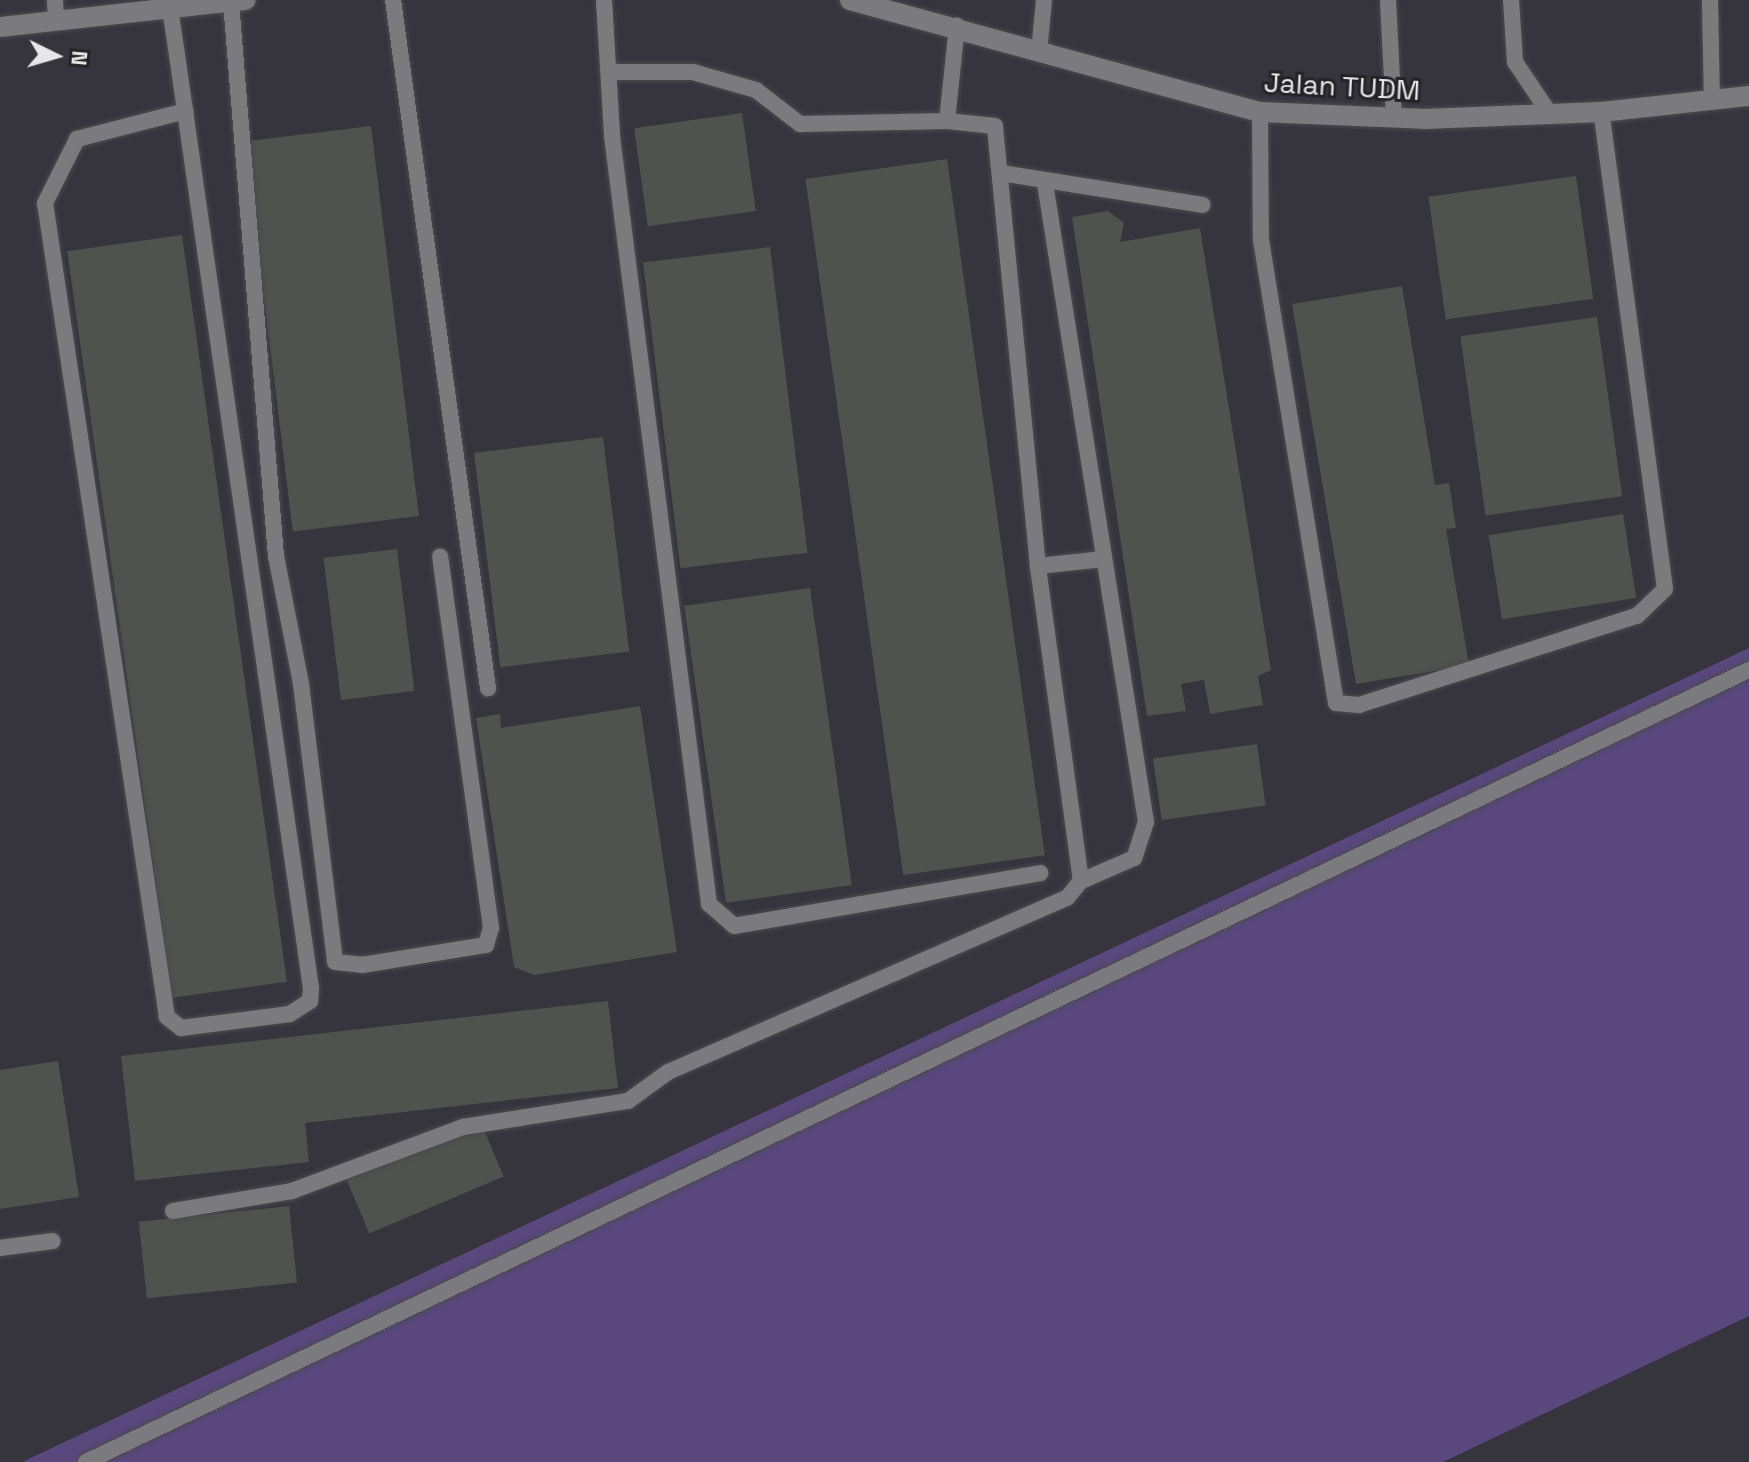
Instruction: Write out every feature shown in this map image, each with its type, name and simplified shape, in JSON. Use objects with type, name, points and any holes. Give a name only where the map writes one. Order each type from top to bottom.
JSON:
[{"type":"street","name":"Jalan TUDM","points":[[850,0],[957,26],[1039,52],[1260,112],[1394,119],[1550,114],[1601,112],[1749,96]]},
{"type":"street","points":[[0,27],[56,21],[98,8],[170,8],[238,1]]},
{"type":"lane","points":[[55,0],[56,21]]},
{"type":"lane","points":[[393,0],[488,688]]},
{"type":"lane","points":[[604,0],[614,72],[612,136],[709,904],[734,926],[1040,873]]},
{"type":"lane","points":[[1039,52],[1044,0]]},
{"type":"lane","points":[[1388,0],[1394,119]]},
{"type":"lane","points":[[1511,0],[1515,62],[1550,114]]},
{"type":"lane","points":[[1710,0],[1712,100]]},
{"type":"lane","points":[[238,1],[276,556],[301,684],[335,962],[362,965],[486,945],[491,928],[440,556]]},
{"type":"lane","points":[[170,8],[185,111],[311,988],[310,1001],[290,1014],[181,1028],[167,1017],[45,203],[77,139],[185,111]]},
{"type":"lane","points":[[947,121],[957,26]]},
{"type":"lane","points":[[614,72],[705,75],[756,90],[800,124],[947,121],[995,126],[1038,566],[1081,881]]},
{"type":"lane","points":[[1260,112],[1261,240],[1336,703],[1359,705],[1637,616],[1665,589],[1601,112]]},
{"type":"lane","points":[[1001,173],[1045,183],[1202,205]]},
{"type":"lane","points":[[173,1211],[292,1191],[463,1127],[628,1101],[668,1072],[1067,898],[1081,881],[1134,858],[1146,822],[1045,183]]},
{"type":"lane","points":[[1038,566],[1104,559]]},
{"type":"lane","points":[[86,1462],[1749,670]]},
{"type":"lane","points":[[0,1248],[53,1241]]},
{"type":"shaded area","points":[[0,0],[1749,0],[1749,1462],[0,1462]]},
{"type":"shaded area","points":[[1749,648],[1749,1316],[1443,1462],[22,1462]]},
{"type":"building","points":[[742,113],[756,211],[648,226],[634,128]]},
{"type":"building","points":[[371,126],[419,516],[293,532],[245,141]]},
{"type":"building","points":[[947,159],[1045,855],[903,875],[805,179]]},
{"type":"building","points":[[1576,176],[1593,299],[1446,320],[1428,197]]},
{"type":"building","points":[[1108,211],[1124,223],[1120,242],[1200,228],[1271,670],[1258,676],[1263,705],[1210,714],[1204,680],[1181,684],[1186,711],[1147,716],[1072,217]]},
{"type":"building","points":[[182,235],[287,982],[172,998],[67,251]]},
{"type":"building","points":[[770,247],[808,553],[680,568],[643,263]]},
{"type":"building","points":[[1402,286],[1435,485],[1449,483],[1456,528],[1446,529],[1469,665],[1356,684],[1292,304]]},
{"type":"building","points":[[1597,317],[1622,496],[1486,515],[1460,336]]},
{"type":"building","points":[[603,437],[629,651],[500,667],[474,453]]},
{"type":"building","points":[[1623,514],[1636,598],[1502,619],[1489,535]]},
{"type":"building","points":[[397,549],[414,691],[341,700],[324,558]]},
{"type":"building","points":[[810,588],[852,885],[726,903],[684,606]]},
{"type":"building","points":[[640,706],[677,952],[534,975],[514,967],[476,718],[500,714],[501,728]]},
{"type":"building","points":[[1257,744],[1266,805],[1162,820],[1153,759]]},
{"type":"building","points":[[608,1001],[618,1088],[305,1123],[309,1162],[135,1181],[121,1056]]},
{"type":"building","points":[[58,1061],[79,1197],[0,1209],[0,1070]]},
{"type":"building","points":[[481,1123],[504,1176],[369,1233],[347,1180]]},
{"type":"building","points":[[289,1206],[297,1283],[147,1298],[139,1222]]}]
